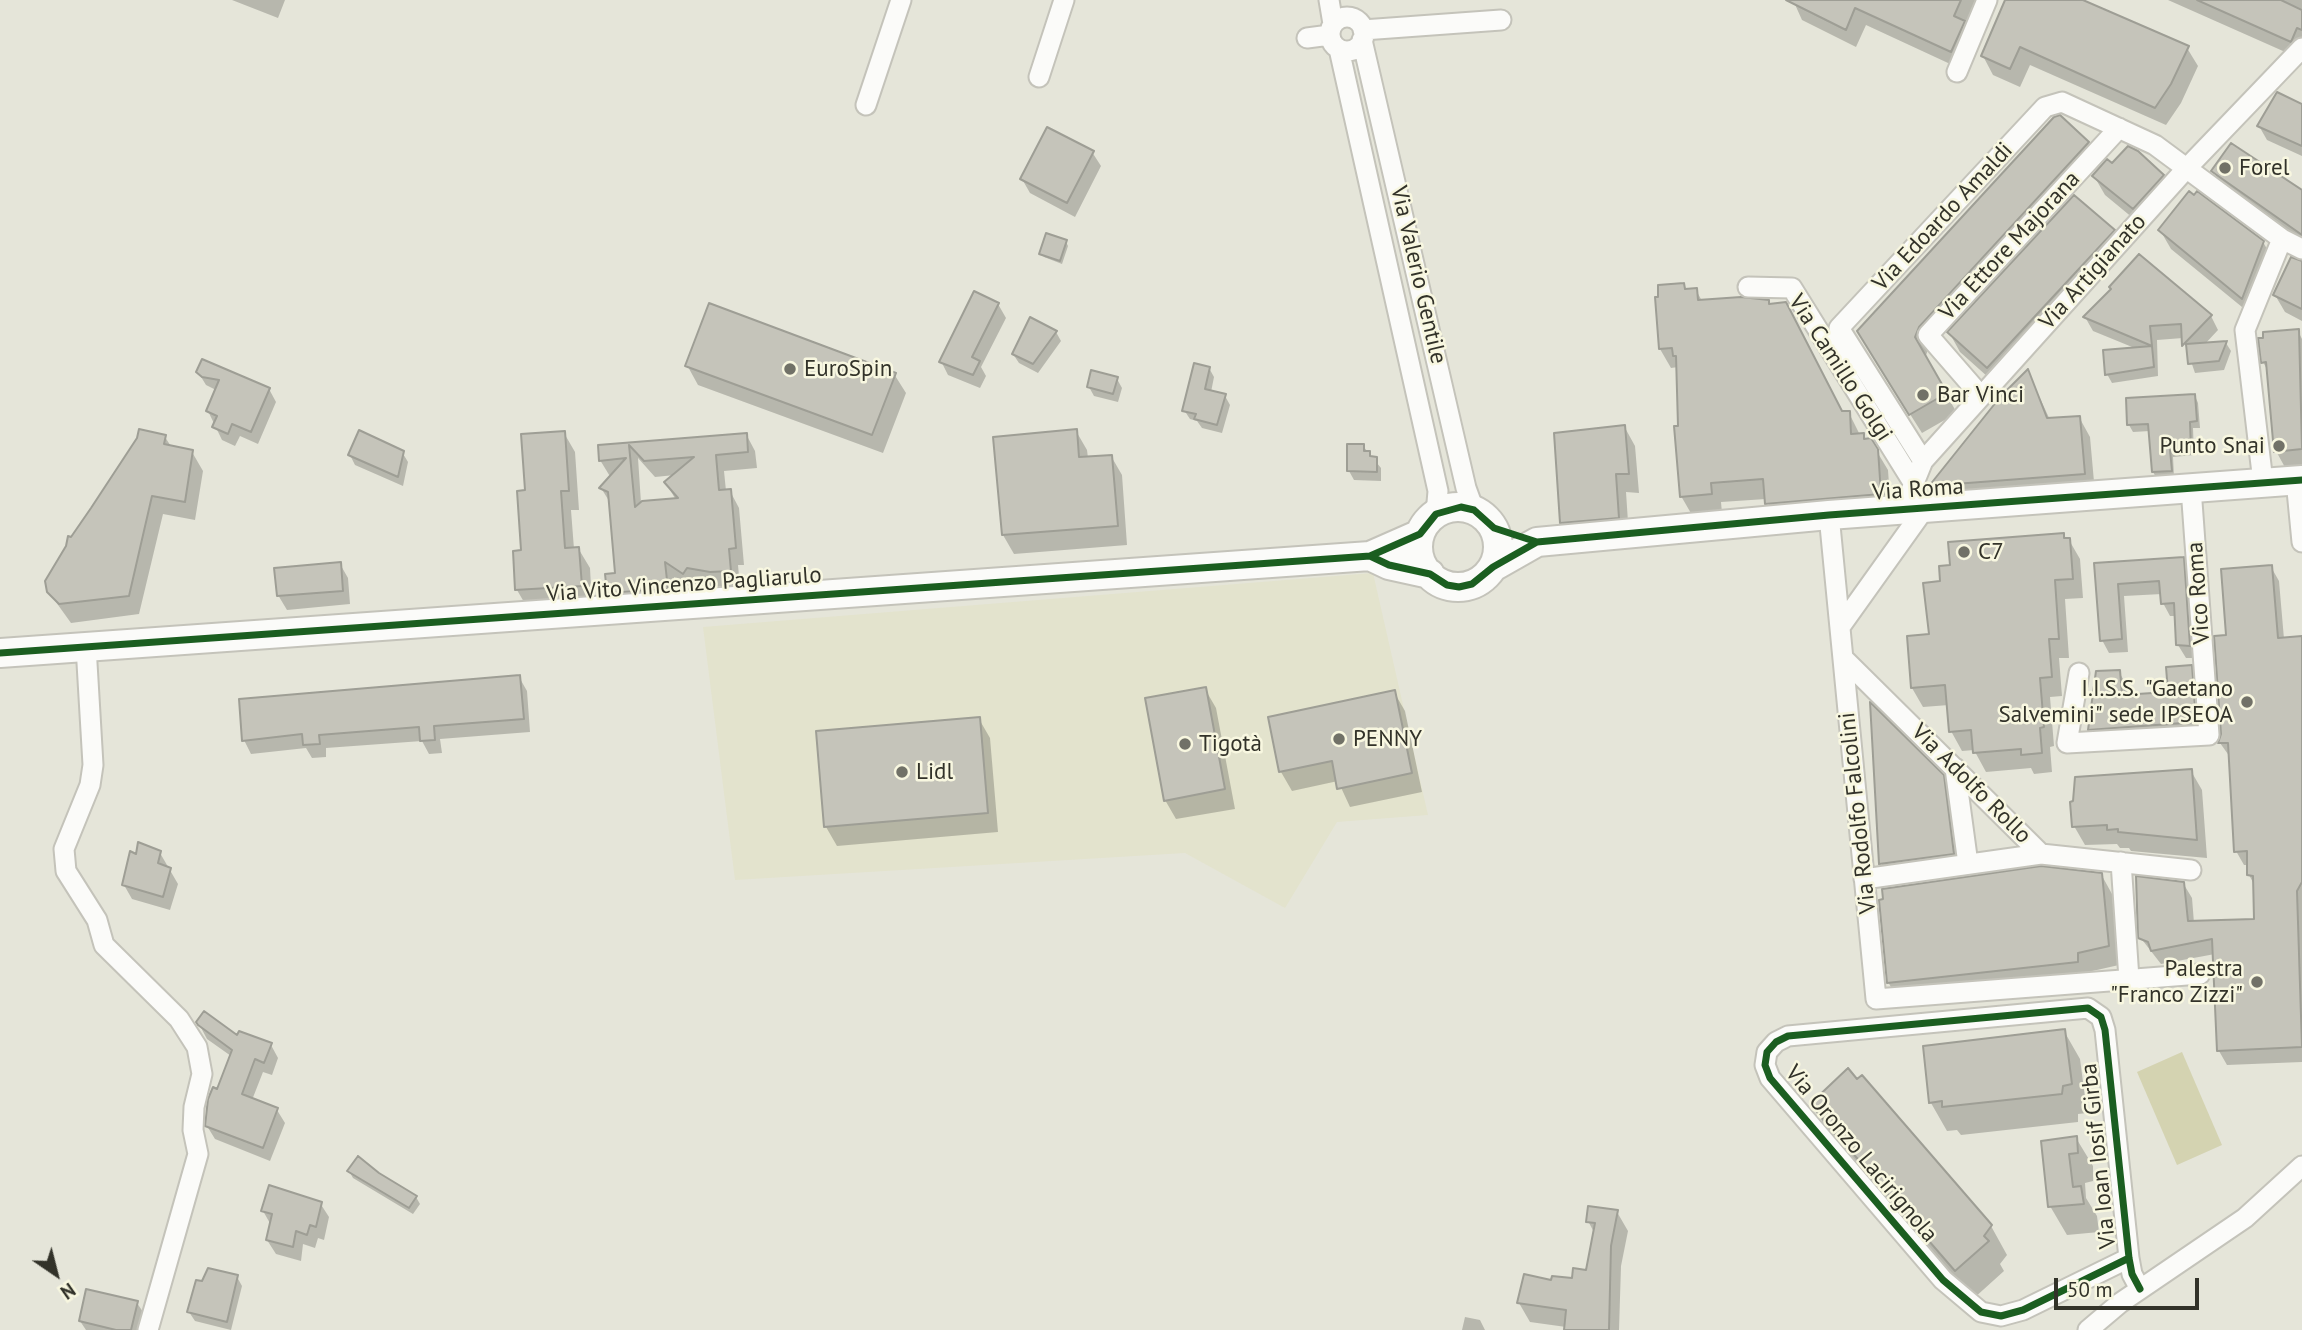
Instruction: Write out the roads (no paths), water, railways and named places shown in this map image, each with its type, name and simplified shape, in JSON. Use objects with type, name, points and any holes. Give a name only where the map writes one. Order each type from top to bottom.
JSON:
[{"type":"street","points":[[866,105],[901,0]]},
{"type":"street","points":[[1039,77],[1064,0]]},
{"type":"street","name":"Via Valerio Gentile","points":[[1329,0],[1334,36],[1438,491],[1428,524]]},
{"type":"street","name":"Via Valerio Gentile","points":[[1350,0],[1361,30],[1466,488],[1484,519]]},
{"type":"street","points":[[1956,72],[1987,0]]},
{"type":"street","points":[[1334,36],[1348,17],[1361,30],[1501,20]]},
{"type":"street","points":[[1307,38],[1334,36],[1355,48],[1361,30]]},
{"type":"street","name":"Via Artigianato","points":[[1914,501],[1923,461],[2185,170],[2302,48]]},
{"type":"street","name":"Via Edoardo Amaldi","points":[[1923,461],[1839,328],[2045,107],[2062,102],[2155,145],[2185,170],[2282,239],[2302,249]]},
{"type":"street","name":"Via Ettore Majorana","points":[[1981,396],[1928,335],[2119,128]]},
{"type":"street","points":[[2263,482],[2245,330],[2282,239]]},
{"type":"street","name":"Via Camillo Golgi","points":[[1748,288],[1792,288],[1914,501]]},
{"type":"street","points":[[2299,480],[2302,542]]},
{"type":"street","name":"Via Roma","points":[[1493,567],[1537,542],[1829,515],[1914,501],[2191,488],[2299,480]]},
{"type":"street","name":"Vico Roma","points":[[2079,673],[2067,743],[2209,736],[2191,488]]},
{"type":"street","points":[[1840,627],[1914,501]]},
{"type":"street","points":[[1461,507],[1484,519],[1498,541],[1493,567],[1472,584],[1460,587],[1447,585],[1430,574],[1420,559],[1428,524],[1461,507]]},
{"type":"street","name":"Via Rodolfo Falcolini","points":[[1829,515],[1876,999],[2130,979]]},
{"type":"street","name":"Via Roma","points":[[1484,519],[1537,542]]},
{"type":"street","name":"Via Vito Vincenzo Pagliarulo","points":[[0,653],[1370,556],[1428,524]]},
{"type":"street","name":"Via Vito Vincenzo Pagliarulo","points":[[1370,556],[1389,565],[1430,574]]},
{"type":"street","points":[[86,646],[93,765],[90,785],[64,849],[66,871],[97,920],[104,945],[179,1019],[197,1047],[202,1074],[194,1107],[193,1130],[198,1154],[148,1330]]},
{"type":"street","name":"Via Adolfo Rollo","points":[[1843,658],[2041,854],[2191,870]]},
{"type":"street","points":[[1955,768],[1968,864]]},
{"type":"street","points":[[1864,879],[2041,854]]},
{"type":"street","points":[[2121,862],[2130,979],[2200,974]]},
{"type":"street","name":"Via Oronzo Lacirignola","points":[[2101,1017],[2088,1008],[1788,1036],[1776,1042],[1767,1052],[1765,1065],[1770,1078],[1942,1280],[1981,1312],[2001,1316],[2023,1310],[2129,1258]]},
{"type":"street","name":"Via Ioan Iosif Girba","points":[[2101,1017],[2105,1030],[2129,1258],[2132,1274],[2140,1289]]},
{"type":"street","points":[[2088,1330],[2140,1289],[2245,1218],[2302,1166]]},
{"type":"place","name":"Forel","points":[[2225,168]]},
{"type":"place","name":"EuroSpin","points":[[790,369]]},
{"type":"place","name":"Bar Vinci","points":[[1923,395]]},
{"type":"place","name":"Punto Snai","points":[[2279,446]]},
{"type":"place","name":"C7","points":[[1964,552]]},
{"type":"place","name":"I.I.S.S. \"Gaetano Salvemini\" sede IPSEOA","points":[[2247,702]]},
{"type":"place","name":"PENNY","points":[[1339,739]]},
{"type":"place","name":"Tigotà","points":[[1185,744]]},
{"type":"place","name":"Lidl","points":[[902,772]]},
{"type":"place","name":"Palestra \"Franco Zizzi\"","points":[[2257,982]]}]
